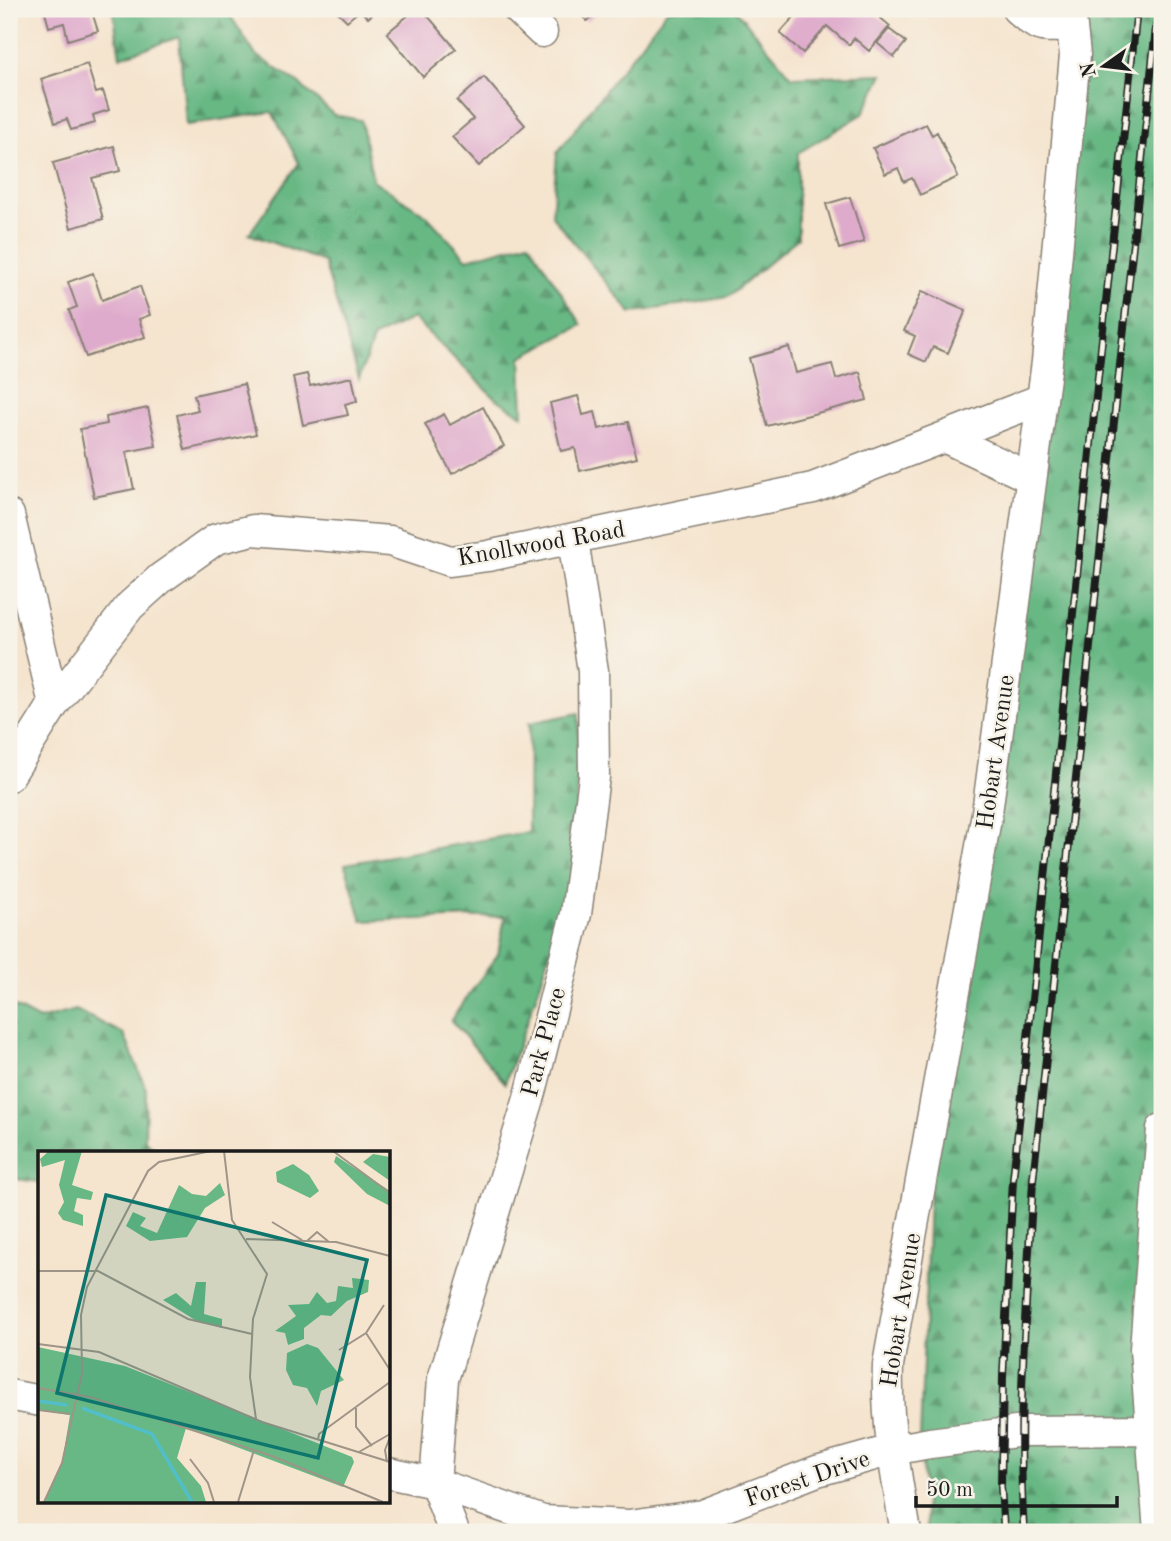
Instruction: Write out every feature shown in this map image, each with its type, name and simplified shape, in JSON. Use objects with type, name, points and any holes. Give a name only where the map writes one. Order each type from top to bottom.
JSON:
[{"type":"street","points":[[518,9],[542,32]]},
{"type":"street","name":"Hobart Avenue","points":[[906,1532],[886,1400],[888,1365],[988,813],[1042,399],[1075,55],[1071,17],[1042,27],[1035,25],[1017,9]]},
{"type":"street","name":"Knollwood Road","points":[[9,776],[54,704],[130,606],[161,578],[216,539],[253,530],[316,534],[390,541],[450,561],[573,539],[813,488],[1042,399]]},
{"type":"street","points":[[944,437],[1031,478]]},
{"type":"street","points":[[9,514],[54,704]]},
{"type":"street","name":"Park Place","points":[[454,1532],[435,1483],[443,1379],[531,1092],[576,914],[594,777],[593,684],[573,539]]},
{"type":"street","points":[[1158,1532],[1156,1431],[1145,1349],[1162,1129]]},
{"type":"street","points":[[9,1395],[38,1401]]},
{"type":"street","name":"Forest Drive","points":[[390,1474],[435,1483],[542,1521],[629,1525],[703,1515],[817,1471],[892,1450],[1024,1431],[1156,1431]]},
{"type":"green space","points":[[113,9],[226,9],[255,54],[298,83],[334,115],[361,120],[373,180],[426,215],[467,259],[529,242],[582,325],[521,357],[523,416],[495,398],[413,318],[374,337],[359,379],[324,262],[249,234],[299,163],[272,112],[186,125],[179,37],[120,57]]},
{"type":"green space","points":[[668,9],[735,9],[792,77],[883,74],[863,114],[798,153],[798,238],[728,297],[631,313],[552,216],[557,153]]},
{"type":"green space","points":[[1086,9],[1162,9],[1162,1532],[927,1532],[920,1440],[929,1199]]},
{"type":"green space","points":[[579,713],[575,873],[539,988],[505,1083],[451,1020],[498,954],[505,916],[362,921],[345,864],[528,832],[529,723]]},
{"type":"green space","points":[[9,1004],[39,1020],[76,1010],[124,1034],[146,1089],[145,1141],[159,1151],[38,1151],[38,1182],[9,1178]]},
{"type":"building","points":[[44,9],[91,9],[98,31],[68,40],[64,23],[49,27]]},
{"type":"building","points":[[335,9],[378,9],[368,18],[360,10],[347,21]]},
{"type":"building","points":[[416,9],[422,9],[456,49],[423,77],[387,33]]},
{"type":"building","points":[[575,9],[601,9],[587,21]]},
{"type":"building","points":[[801,9],[870,9],[890,26],[869,51],[854,38],[849,45],[827,26],[803,53],[780,33]]},
{"type":"building","points":[[889,29],[906,42],[894,57],[877,43]]},
{"type":"building","points":[[87,64],[96,93],[103,91],[109,110],[93,115],[95,123],[71,130],[67,119],[55,123],[41,79]]},
{"type":"building","points":[[484,77],[525,125],[479,166],[452,137],[473,119],[457,101]]},
{"type":"building","points":[[926,124],[932,135],[937,132],[958,177],[920,195],[912,178],[904,182],[898,168],[885,174],[873,148]]},
{"type":"building","points":[[114,146],[120,171],[92,178],[103,219],[71,228],[53,163]]},
{"type":"building","points":[[850,197],[864,242],[839,249],[826,204]]},
{"type":"building","points":[[93,273],[102,300],[140,286],[150,315],[139,319],[145,337],[86,357],[69,310],[77,307],[68,282]]},
{"type":"building","points":[[922,291],[966,310],[948,353],[933,347],[926,362],[908,354],[915,336],[904,331]]},
{"type":"building","points":[[789,347],[796,373],[832,364],[836,379],[860,372],[867,400],[767,426],[749,358]]},
{"type":"building","points":[[307,374],[310,386],[352,377],[357,401],[345,404],[348,415],[303,425],[293,377]]},
{"type":"building","points":[[244,384],[256,434],[185,450],[177,415],[198,410],[194,395]]},
{"type":"building","points":[[578,396],[583,415],[595,412],[599,429],[628,422],[637,457],[580,471],[575,448],[561,451],[550,403]]},
{"type":"building","points":[[483,407],[504,446],[452,474],[425,424],[444,414],[450,425]]},
{"type":"building","points":[[148,408],[156,446],[126,452],[134,489],[94,497],[80,429],[107,424],[106,417]]},
{"type":"railway","points":[[1004,1532],[1001,1487],[1003,1376],[1013,1179],[1137,9]]},
{"type":"railway","points":[[1024,1532],[1022,1400],[1033,1180],[1158,9]]}]
